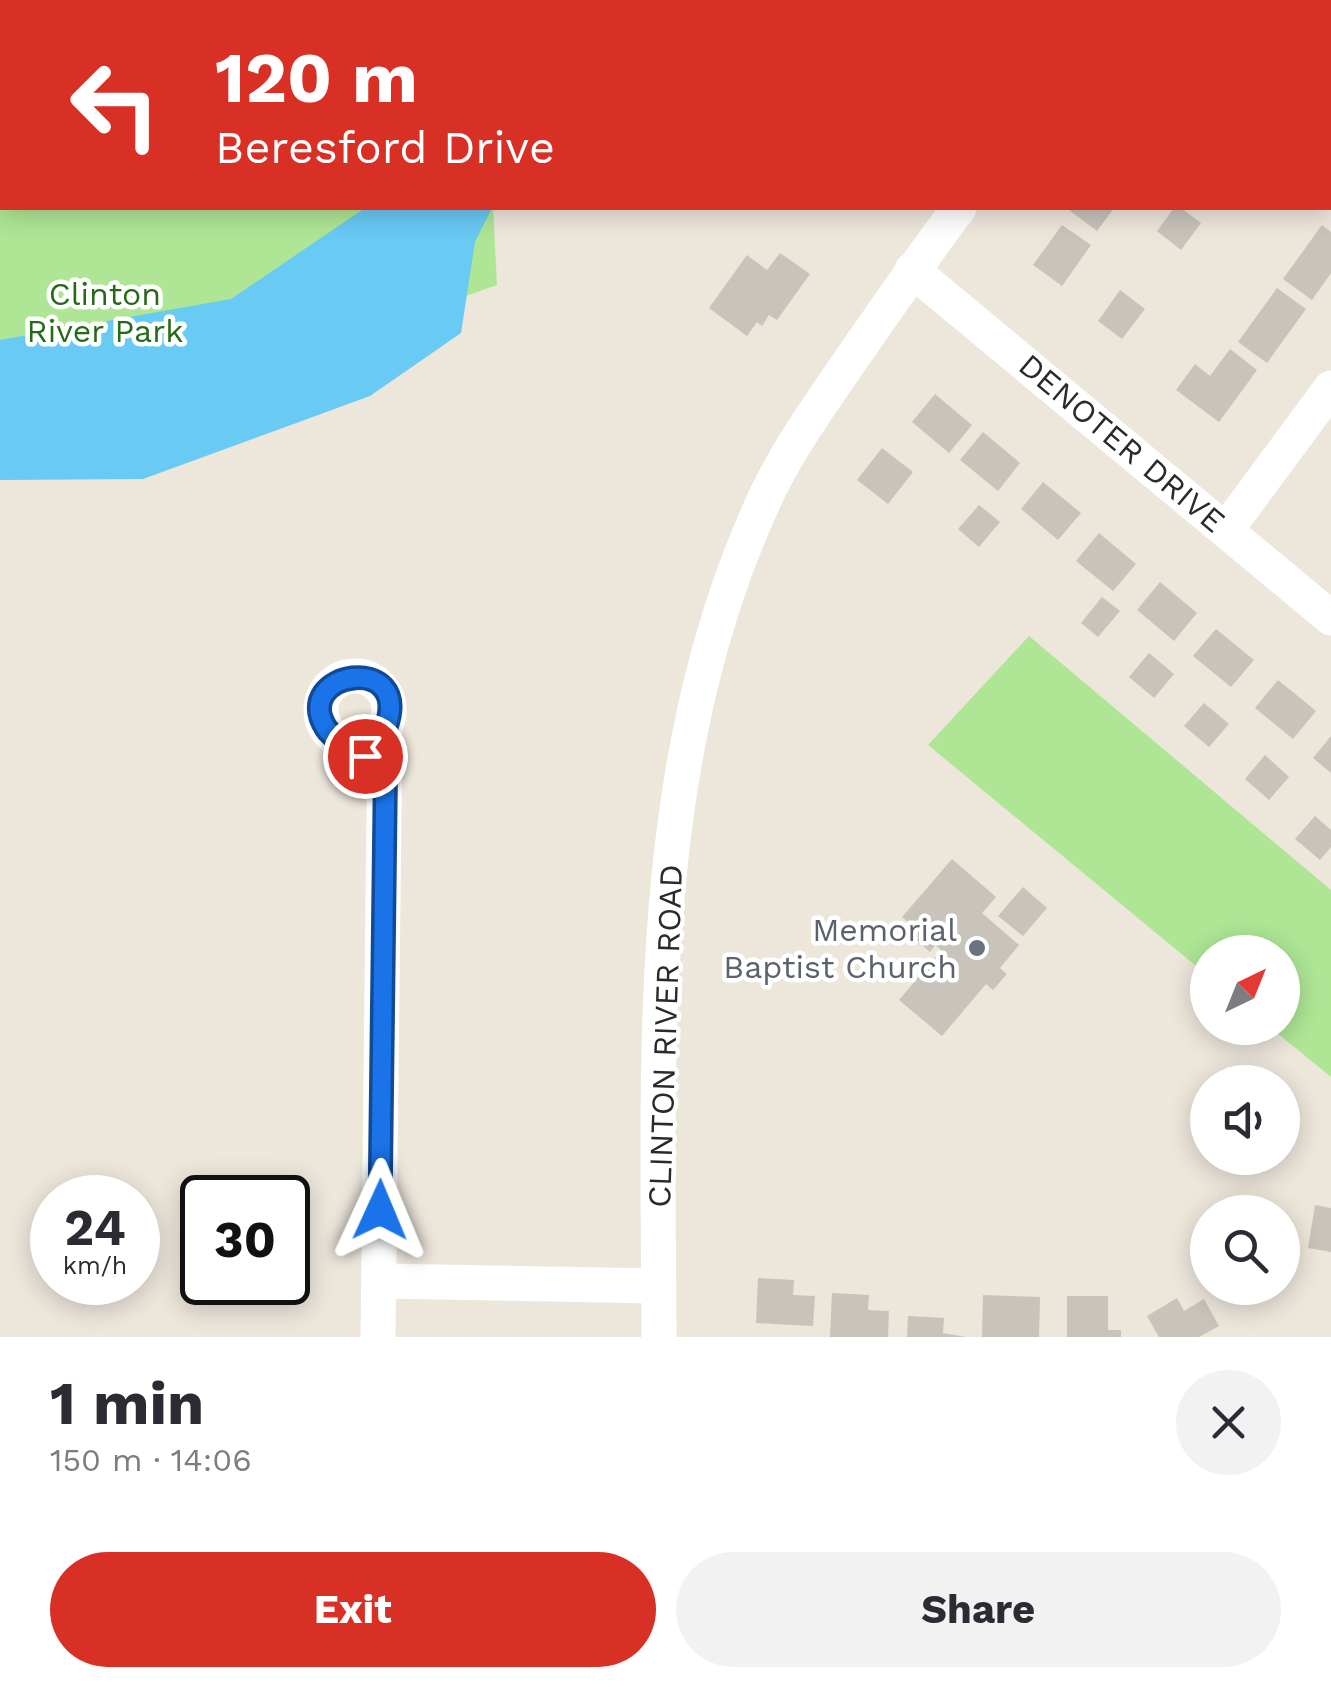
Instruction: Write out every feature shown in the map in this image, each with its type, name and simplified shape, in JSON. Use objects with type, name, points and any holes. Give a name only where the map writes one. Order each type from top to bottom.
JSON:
[{"type":"street","name":"CLINTON RIVER ROAD","points":[[659,1337],[662,916],[674,814],[701,682],[716,626],[766,497],[799,436],[957,210]]},
{"type":"street","name":"DENOTER DRIVE","points":[[912,270],[1331,618]]},
{"type":"street","points":[[1226,530],[1331,388]]},
{"type":"street","points":[[378,1337],[380,1281],[386,786],[386,727],[390,705],[380,686],[360,676],[339,680],[324,696],[321,707],[327,729],[365,756],[386,786]]},
{"type":"street","points":[[345,742],[368,742],[386,727]]},
{"type":"street","points":[[380,1281],[659,1286]]},
{"type":"green space","name":"Clinton River Park","points":[[0,210],[493,210],[497,285],[0,461]]},
{"type":"green space","points":[[1029,636],[1331,890],[1331,1077],[1292,1045],[1300,1045],[1300,935],[1190,935],[1190,961],[928,745]]},
{"type":"water","points":[[362,210],[491,210],[475,242],[461,333],[370,396],[143,479],[0,480],[0,340],[231,299]]},
{"type":"building","points":[[1069,210],[1113,210],[1097,231]]},
{"type":"building","points":[[1173,210],[1184,210],[1201,223],[1181,250],[1157,231]]},
{"type":"building","points":[[1062,225],[1091,245],[1062,286],[1033,265]]},
{"type":"building","points":[[1322,225],[1331,232],[1331,273],[1312,300],[1283,279]]},
{"type":"building","points":[[780,253],[810,274],[777,320],[769,315],[762,326],[757,322],[747,336],[709,308],[747,255],[767,270]]},
{"type":"building","points":[[1277,288],[1306,309],[1267,363],[1238,342]]},
{"type":"building","points":[[1120,290],[1145,309],[1122,339],[1098,321]]},
{"type":"building","points":[[1230,349],[1257,370],[1219,422],[1176,390],[1195,364],[1210,376]]},
{"type":"building","points":[[935,394],[972,425],[949,453],[912,422]]},
{"type":"building","points":[[983,432],[1020,463],[998,491],[960,460]]},
{"type":"building","points":[[882,448],[913,472],[888,504],[857,480]]},
{"type":"building","points":[[1043,482],[1081,513],[1058,540],[1021,509]]},
{"type":"building","points":[[979,505],[1000,522],[979,547],[958,529]]},
{"type":"building","points":[[1099,533],[1136,564],[1113,591],[1076,561]]},
{"type":"building","points":[[1160,582],[1197,613],[1174,641],[1137,610]]},
{"type":"building","points":[[1102,597],[1120,611],[1098,637],[1081,623]]},
{"type":"building","points":[[1216,629],[1254,660],[1231,687],[1193,656]]},
{"type":"building","points":[[1149,653],[1174,674],[1154,698],[1129,677]]},
{"type":"building","points":[[1278,680],[1316,711],[1293,739],[1255,708]]},
{"type":"building","points":[[1204,703],[1229,724],[1209,747],[1184,726]]},
{"type":"building","points":[[1331,736],[1331,773],[1313,758]]},
{"type":"building","points":[[1265,755],[1289,777],[1269,800],[1245,779]]},
{"type":"building","points":[[1315,816],[1331,830],[1331,847],[1320,860],[1295,839]]},
{"type":"building","name":"Memorial Baptist Church","points":[[952,859],[996,897],[982,913],[1019,945],[1000,968],[1007,974],[993,990],[986,984],[942,1036],[899,1000],[941,950],[935,945],[930,952],[909,934],[915,928],[902,917]]},
{"type":"building","points":[[1023,887],[1047,908],[1023,936],[998,916]]},
{"type":"building","points":[[1315,1205],[1331,1208],[1331,1252],[1308,1248]]},
{"type":"building","points":[[758,1278],[794,1280],[793,1295],[815,1296],[813,1326],[756,1323]]},
{"type":"building","points":[[832,1293],[869,1295],[868,1310],[889,1311],[888,1337],[830,1337]]},
{"type":"building","points":[[983,1295],[1040,1297],[1039,1337],[982,1337]]},
{"type":"building","points":[[1067,1296],[1108,1296],[1108,1330],[1121,1330],[1121,1337],[1067,1337]]},
{"type":"building","points":[[1177,1298],[1184,1311],[1194,1305],[1207,1305],[1219,1326],[1199,1337],[1159,1337],[1147,1316]]},
{"type":"building","points":[[908,1316],[944,1318],[943,1333],[966,1337],[907,1337]]},
{"type":"place","name":"Memorial Baptist Church","points":[[977,948]]},
{"type":"route","points":[[365,756],[335,738],[322,718],[324,696],[330,687],[349,676],[371,679],[386,694],[390,705],[386,727],[380,1210]]}]
